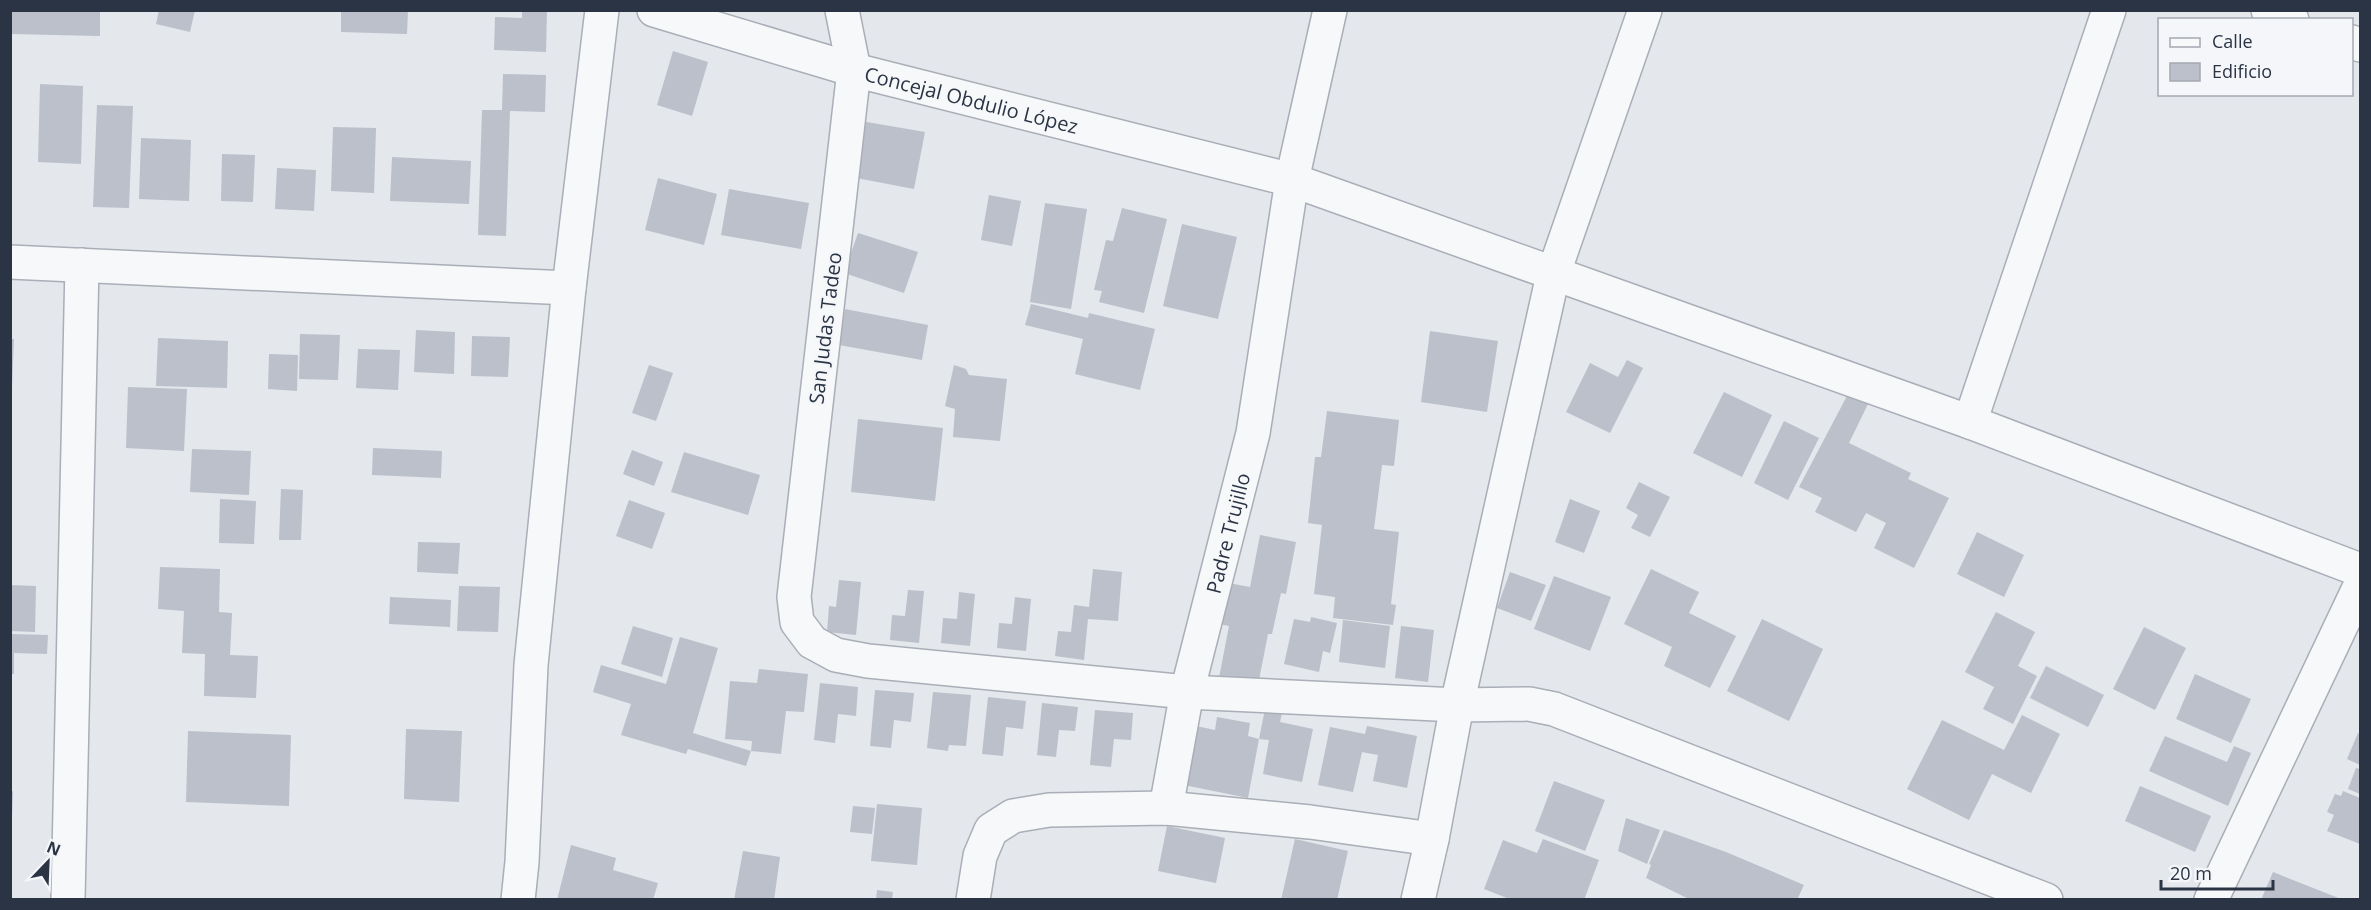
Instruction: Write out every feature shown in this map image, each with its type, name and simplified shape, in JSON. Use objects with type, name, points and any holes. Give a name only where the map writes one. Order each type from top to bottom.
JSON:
[{"type":"street","points":[[518,900],[522,862],[531,665],[569,288],[602,10]]},
{"type":"street","name":"Concejal Obdulio López","points":[[654,10],[854,70],[1292,180],[1970,422],[2361,570]]},
{"type":"street","name":"San Judas Tadeo","points":[[842,10],[854,70],[794,597],[796,622],[812,642],[836,655],[868,661],[1187,692]]},
{"type":"street","name":"Padre Trujillo","points":[[1166,808],[1187,692],[1253,433],[1292,180],[1330,10]]},
{"type":"street","points":[[1418,900],[1457,705],[1553,275],[1645,10]]},
{"type":"street","points":[[1970,422],[2109,10]]},
{"type":"street","points":[[2268,10],[2287,18]]},
{"type":"street","points":[[10,262],[569,288]]},
{"type":"street","points":[[68,900],[82,265]]},
{"type":"street","points":[[2211,900],[2361,586]]},
{"type":"street","points":[[1187,692],[1457,705],[1528,704],[1554,709],[1954,862],[2046,900]]},
{"type":"street","points":[[973,900],[980,856],[991,830],[1013,816],[1049,810],[1166,808],[1310,822],[1432,839]]},
{"type":"building","points":[[10,10],[100,10],[100,36],[10,34]]},
{"type":"building","points":[[159,10],[195,10],[190,32],[156,24]]},
{"type":"building","points":[[341,10],[408,10],[407,34],[341,32]]},
{"type":"building","points":[[522,10],[547,10],[546,52],[494,50],[495,17],[522,18]]},
{"type":"building","points":[[673,51],[708,62],[692,116],[657,105]]},
{"type":"building","points":[[503,74],[546,75],[545,112],[510,111],[506,236],[478,235],[482,110],[502,110]]},
{"type":"building","points":[[40,84],[83,86],[81,164],[38,162]]},
{"type":"building","points":[[97,105],[133,106],[129,208],[93,207]]},
{"type":"building","points":[[861,121],[925,132],[914,189],[851,177]]},
{"type":"building","points":[[333,127],[376,128],[374,193],[331,191]]},
{"type":"building","points":[[141,138],[191,140],[189,201],[139,199]]},
{"type":"building","points":[[222,154],[255,155],[253,202],[221,201]]},
{"type":"building","points":[[392,157],[471,161],[469,204],[390,201]]},
{"type":"building","points":[[277,168],[316,170],[314,211],[275,209]]},
{"type":"building","points":[[658,178],[717,194],[704,245],[645,230]]},
{"type":"building","points":[[729,189],[809,203],[801,249],[721,235]]},
{"type":"building","points":[[989,195],[1021,201],[1012,246],[981,240]]},
{"type":"building","points":[[1045,203],[1087,209],[1071,309],[1030,302]]},
{"type":"building","points":[[1122,208],[1167,219],[1144,313],[1099,302],[1102,291],[1094,290],[1106,240],[1113,241]]},
{"type":"building","points":[[1182,224],[1237,237],[1218,319],[1163,306]]},
{"type":"building","points":[[858,233],[918,252],[904,293],[844,273]]},
{"type":"building","points":[[1031,304],[1088,318],[1089,313],[1155,329],[1140,390],[1075,374],[1083,339],[1025,325]]},
{"type":"building","points":[[845,309],[928,325],[922,360],[839,345]]},
{"type":"building","points":[[416,330],[455,332],[454,374],[414,372]]},
{"type":"building","points":[[1430,331],[1498,341],[1487,412],[1421,402]]},
{"type":"building","points":[[300,334],[340,335],[338,380],[299,379]]},
{"type":"building","points":[[472,336],[510,337],[508,377],[471,376]]},
{"type":"building","points":[[158,338],[228,341],[227,388],[156,386]]},
{"type":"building","points":[[10,339],[14,339],[12,388],[10,388]]},
{"type":"building","points":[[358,349],[400,350],[398,390],[356,388]]},
{"type":"building","points":[[269,354],[298,355],[297,391],[268,389]]},
{"type":"building","points":[[1627,360],[1643,368],[1610,433],[1566,412],[1590,363],[1618,377]]},
{"type":"building","points":[[649,365],[673,373],[656,421],[632,413]]},
{"type":"building","points":[[954,365],[966,369],[969,375],[1007,379],[1000,441],[953,437],[955,409],[945,406]]},
{"type":"building","points":[[128,387],[187,389],[184,451],[126,448]]},
{"type":"building","points":[[1724,392],[1772,415],[1742,477],[1693,453]]},
{"type":"building","points":[[1848,394],[1868,404],[1849,443],[1911,473],[1908,479],[1949,498],[1914,568],[1874,548],[1886,523],[1866,513],[1856,532],[1815,512],[1822,498],[1799,487]]},
{"type":"building","points":[[1327,411],[1399,420],[1394,466],[1382,465],[1374,529],[1399,532],[1391,604],[1396,605],[1393,625],[1333,618],[1335,597],[1314,594],[1322,525],[1308,523],[1315,457],[1321,457]]},
{"type":"building","points":[[858,419],[943,428],[935,501],[851,492]]},
{"type":"building","points":[[1784,421],[1819,438],[1788,500],[1754,483]]},
{"type":"building","points":[[373,448],[442,451],[441,478],[372,475]]},
{"type":"building","points":[[192,449],[251,451],[249,495],[190,492]]},
{"type":"building","points":[[632,450],[663,462],[654,486],[623,474]]},
{"type":"building","points":[[684,452],[760,475],[748,515],[671,492]]},
{"type":"building","points":[[1639,482],[1670,497],[1650,537],[1631,528],[1638,515],[1626,508]]},
{"type":"building","points":[[281,489],[303,490],[301,540],[279,540]]},
{"type":"building","points":[[220,499],[256,501],[254,544],[219,543]]},
{"type":"building","points":[[1570,499],[1600,511],[1584,553],[1555,542]]},
{"type":"building","points":[[629,500],[665,513],[652,549],[616,536]]},
{"type":"building","points":[[1977,532],[2024,555],[2004,597],[1957,574]]},
{"type":"building","points":[[1260,535],[1296,542],[1286,594],[1281,593],[1272,634],[1268,634],[1258,685],[1219,678],[1229,626],[1215,623],[1223,582],[1250,587]]},
{"type":"building","points":[[418,542],[460,543],[458,574],[417,572]]},
{"type":"building","points":[[160,567],[220,569],[219,612],[232,613],[230,655],[258,656],[256,698],[204,696],[205,654],[182,653],[184,611],[158,609]]},
{"type":"building","points":[[1093,569],[1122,572],[1118,621],[1088,619],[1084,660],[1055,656],[1058,631],[1071,632],[1074,605],[1089,607]]},
{"type":"building","points":[[1651,569],[1699,592],[1689,613],[1736,636],[1710,688],[1664,666],[1672,647],[1624,624]]},
{"type":"building","points":[[1510,572],[1546,585],[1531,621],[1497,608]]},
{"type":"building","points":[[1554,576],[1611,597],[1590,651],[1534,629]]},
{"type":"building","points":[[839,580],[861,582],[856,635],[827,632],[829,606],[836,607]]},
{"type":"building","points":[[10,585],[36,586],[35,632],[10,631]]},
{"type":"building","points":[[459,586],[500,587],[498,632],[457,631]]},
{"type":"building","points":[[908,590],[924,591],[919,643],[890,640],[892,615],[905,616]]},
{"type":"building","points":[[959,592],[975,594],[970,646],[941,643],[943,618],[957,619]]},
{"type":"building","points":[[390,597],[451,600],[450,627],[389,624]]},
{"type":"building","points":[[1015,597],[1031,599],[1026,651],[997,648],[999,623],[1012,624]]},
{"type":"building","points":[[1996,612],[2035,632],[2018,666],[2037,676],[2013,724],[1983,709],[1994,687],[1965,672]]},
{"type":"building","points":[[1311,617],[1337,623],[1330,653],[1323,651],[1319,672],[1284,664],[1294,619],[1310,622]]},
{"type":"building","points":[[1762,619],[1823,649],[1789,721],[1727,691]]},
{"type":"building","points":[[1343,620],[1390,626],[1385,668],[1339,662]]},
{"type":"building","points":[[633,626],[673,638],[662,677],[621,664]]},
{"type":"building","points":[[1401,626],[1434,630],[1428,682],[1395,678]]},
{"type":"building","points":[[2144,627],[2186,648],[2155,710],[2113,689]]},
{"type":"building","points":[[10,634],[48,635],[47,654],[14,653],[14,674],[10,674]]},
{"type":"building","points":[[680,637],[718,648],[693,733],[751,751],[746,766],[688,749],[686,754],[621,735],[631,704],[593,692],[601,665],[666,684]]},
{"type":"building","points":[[2046,666],[2104,695],[2088,727],[2030,698]]},
{"type":"building","points":[[759,669],[808,674],[804,712],[786,711],[781,754],[751,751],[752,741],[725,739],[730,681],[757,683]]},
{"type":"building","points":[[2195,674],[2251,699],[2231,743],[2176,719]]},
{"type":"building","points":[[820,683],[858,687],[856,716],[838,714],[835,743],[814,740]]},
{"type":"building","points":[[875,690],[914,693],[911,722],[894,720],[891,748],[870,746]]},
{"type":"building","points":[[933,692],[971,695],[966,746],[949,745],[948,751],[927,748]]},
{"type":"building","points":[[988,697],[1026,701],[1023,729],[1006,727],[1003,756],[982,754]]},
{"type":"building","points":[[1042,703],[1078,707],[1075,731],[1059,730],[1056,757],[1037,755]]},
{"type":"building","points":[[1265,709],[1282,713],[1280,722],[1313,729],[1302,782],[1263,774],[1269,740],[1259,739]]},
{"type":"building","points":[[1095,710],[1133,713],[1131,740],[1114,739],[1111,767],[1090,765]]},
{"type":"building","points":[[2022,715],[2060,734],[2031,793],[1992,774],[1969,820],[1907,789],[1942,720],[2004,750]]},
{"type":"building","points":[[1217,717],[1250,723],[1248,736],[1259,739],[1248,798],[1184,785],[1196,726],[1215,730]]},
{"type":"building","points":[[1367,726],[1417,736],[1407,788],[1373,781],[1378,755],[1362,752],[1353,792],[1318,785],[1330,727],[1365,734]]},
{"type":"building","points":[[406,729],[462,731],[459,802],[404,799]]},
{"type":"building","points":[[188,731],[291,735],[289,806],[186,802]]},
{"type":"building","points":[[2358,733],[2360,734],[2360,765],[2347,759]]},
{"type":"building","points":[[2165,736],[2227,762],[2234,746],[2251,753],[2228,806],[2149,771]]},
{"type":"building","points":[[2356,768],[2360,769],[2360,794],[2348,789]]},
{"type":"building","points":[[1554,781],[1605,800],[1585,851],[1535,831]]},
{"type":"building","points":[[2140,786],[2211,816],[2195,852],[2125,821]]},
{"type":"building","points":[[10,791],[13,791],[12,817],[10,817]]},
{"type":"building","points":[[2343,791],[2360,798],[2360,844],[2327,831],[2334,815],[2327,812],[2335,794],[2341,796]]},
{"type":"building","points":[[877,804],[922,808],[917,865],[871,861]]},
{"type":"building","points":[[853,806],[875,808],[872,834],[850,832]]},
{"type":"building","points":[[1626,818],[1660,830],[1647,864],[1618,851]]},
{"type":"building","points":[[1167,826],[1225,838],[1216,883],[1158,871]]},
{"type":"building","points":[[1664,830],[1726,852],[1804,885],[1797,900],[1691,900],[1646,878],[1651,865],[1649,864]]},
{"type":"building","points":[[1295,839],[1348,851],[1337,900],[1281,900]]},
{"type":"building","points":[[1543,839],[1599,860],[1584,900],[1512,900],[1484,889],[1503,840],[1537,853]]},
{"type":"building","points":[[571,845],[616,858],[613,870],[658,883],[653,900],[557,900]]},
{"type":"building","points":[[743,851],[780,857],[774,900],[734,900]]},
{"type":"building","points":[[2273,872],[2341,899],[2341,900],[2261,900]]},
{"type":"building","points":[[877,890],[893,892],[892,900],[876,900]]}]
